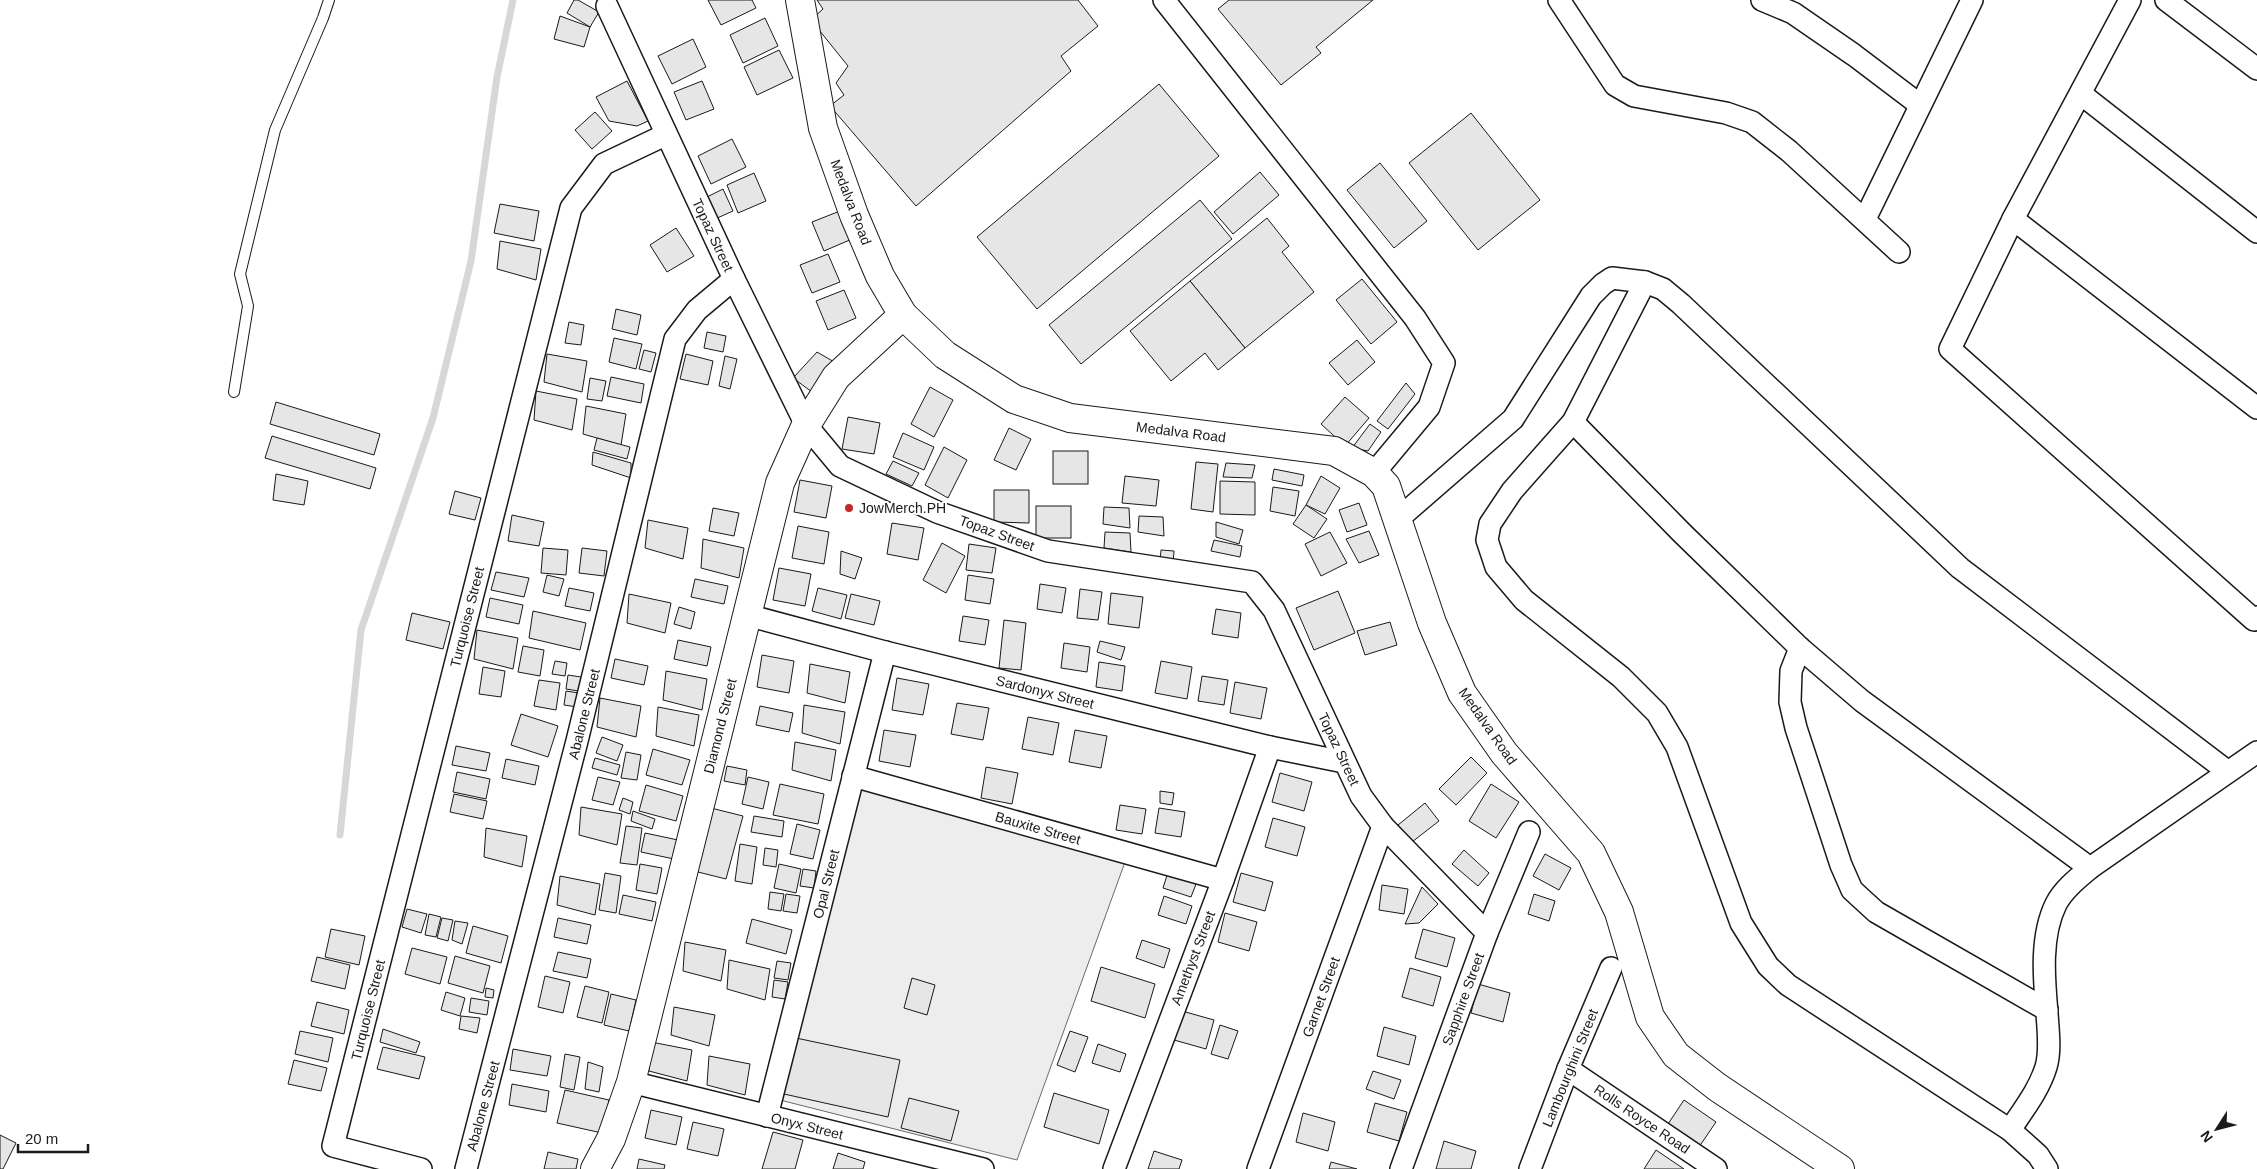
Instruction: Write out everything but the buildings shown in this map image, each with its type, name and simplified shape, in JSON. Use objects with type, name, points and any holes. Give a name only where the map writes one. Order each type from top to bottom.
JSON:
[{"type":"street","name":"Medalva Road","points":[[800,0],[823,128],[854,215],[880,276],[903,315],[945,355],[1014,399],[1070,418],[1334,451],[1374,473],[1386,486],[1432,623],[1462,693],[1504,753],[1592,853],[1619,912],[1650,1017],[1676,1055],[1717,1087],[1840,1169]]},
{"type":"street","points":[[1164,0],[1415,318],[1444,362],[1429,406],[1374,473]]},
{"type":"street","points":[[1560,0],[1616,85],[1634,96],[1726,113],[1752,122],[1789,151],[1866,219],[1899,252]]},
{"type":"street","points":[[1762,0],[1793,13],[1854,55],[1920,105]]},
{"type":"street","points":[[1866,219],[1972,0]]},
{"type":"street","points":[[2130,0],[2013,218],[1950,349],[2254,620],[2257,617]]},
{"type":"street","points":[[2166,0],[2257,69]]},
{"type":"street","name":"Topaz Street","points":[[607,6],[665,135],[806,425],[840,466],[937,512],[1048,551],[1252,582],[1274,610],[1361,796],[1383,826],[1486,933]]},
{"type":"street","points":[[2081,94],[2257,232]]},
{"type":"street","name":"Turquoise Street","points":[[421,1169],[334,1146],[571,208],[604,164],[665,135]]},
{"type":"street","points":[[2013,218],[2257,408]]},
{"type":"street","points":[[1398,519],[1513,419],[1591,296],[1603,284],[1612,278],[1645,282],[1663,289],[1681,304],[1960,568],[2227,771]]},
{"type":"street","name":"Abalone Street","points":[[466,1169],[577,741],[675,339],[698,310],[734,279]]},
{"type":"street","points":[[1645,282],[1573,422],[1512,491],[1490,524],[1487,540],[1496,567],[1524,600],[1621,678],[1657,713],[1676,747],[1741,923],[1768,966],[1788,985],[2010,1130],[2038,1154],[2047,1169]]},
{"type":"street","name":"Diamond Street","points":[[594,1169],[610,1139],[631,1082],[780,483],[806,425],[836,376],[903,315]]},
{"type":"street","points":[[1573,422],[1682,533],[1800,648],[1862,701],[2090,868]]},
{"type":"street","name":"Sardonyx Street","points":[[748,616],[885,652],[1270,747],[1344,762]]},
{"type":"street","points":[[1800,648],[1791,671],[1790,702],[1796,728],[1832,837],[1852,890],[1876,912],[2047,1010]]},
{"type":"street","name":"Opal Street","points":[[767,1116],[885,652]]},
{"type":"street","name":"Amethyst Street","points":[[1114,1169],[1223,880],[1270,747]]},
{"type":"street","points":[[2010,1130],[2035,1091],[2046,1066],[2049,1034],[2045,953],[2049,921],[2056,903],[2067,889],[2090,868],[2227,771],[2257,752]]},
{"type":"street","name":"Bauxite Street","points":[[853,776],[1223,880]]},
{"type":"street","name":"Garnet Street","points":[[1258,1169],[1383,826]]},
{"type":"street","name":"Sapphire Street","points":[[1401,1169],[1486,933],[1529,832]]},
{"type":"street","name":"Lambourghini Street","points":[[1538,1166],[1568,1069],[1611,968]]},
{"type":"street","name":"Rolls Royce Road","points":[[1568,1069],[1716,1169]]},
{"type":"street","name":"Onyx Street","points":[[631,1082],[983,1169]]},
{"type":"lane","points":[[234,392],[248,306],[240,274],[275,130],[329,0]]},
{"type":"shaded area","points":[[857,788],[1125,862],[1017,1160],[780,1100]]},
{"type":"waterway","points":[[340,835],[361,630],[433,418],[471,261],[497,77],[513,0]]},
{"type":"place","name":"JowMerch.PH","points":[[849,508]]}]
